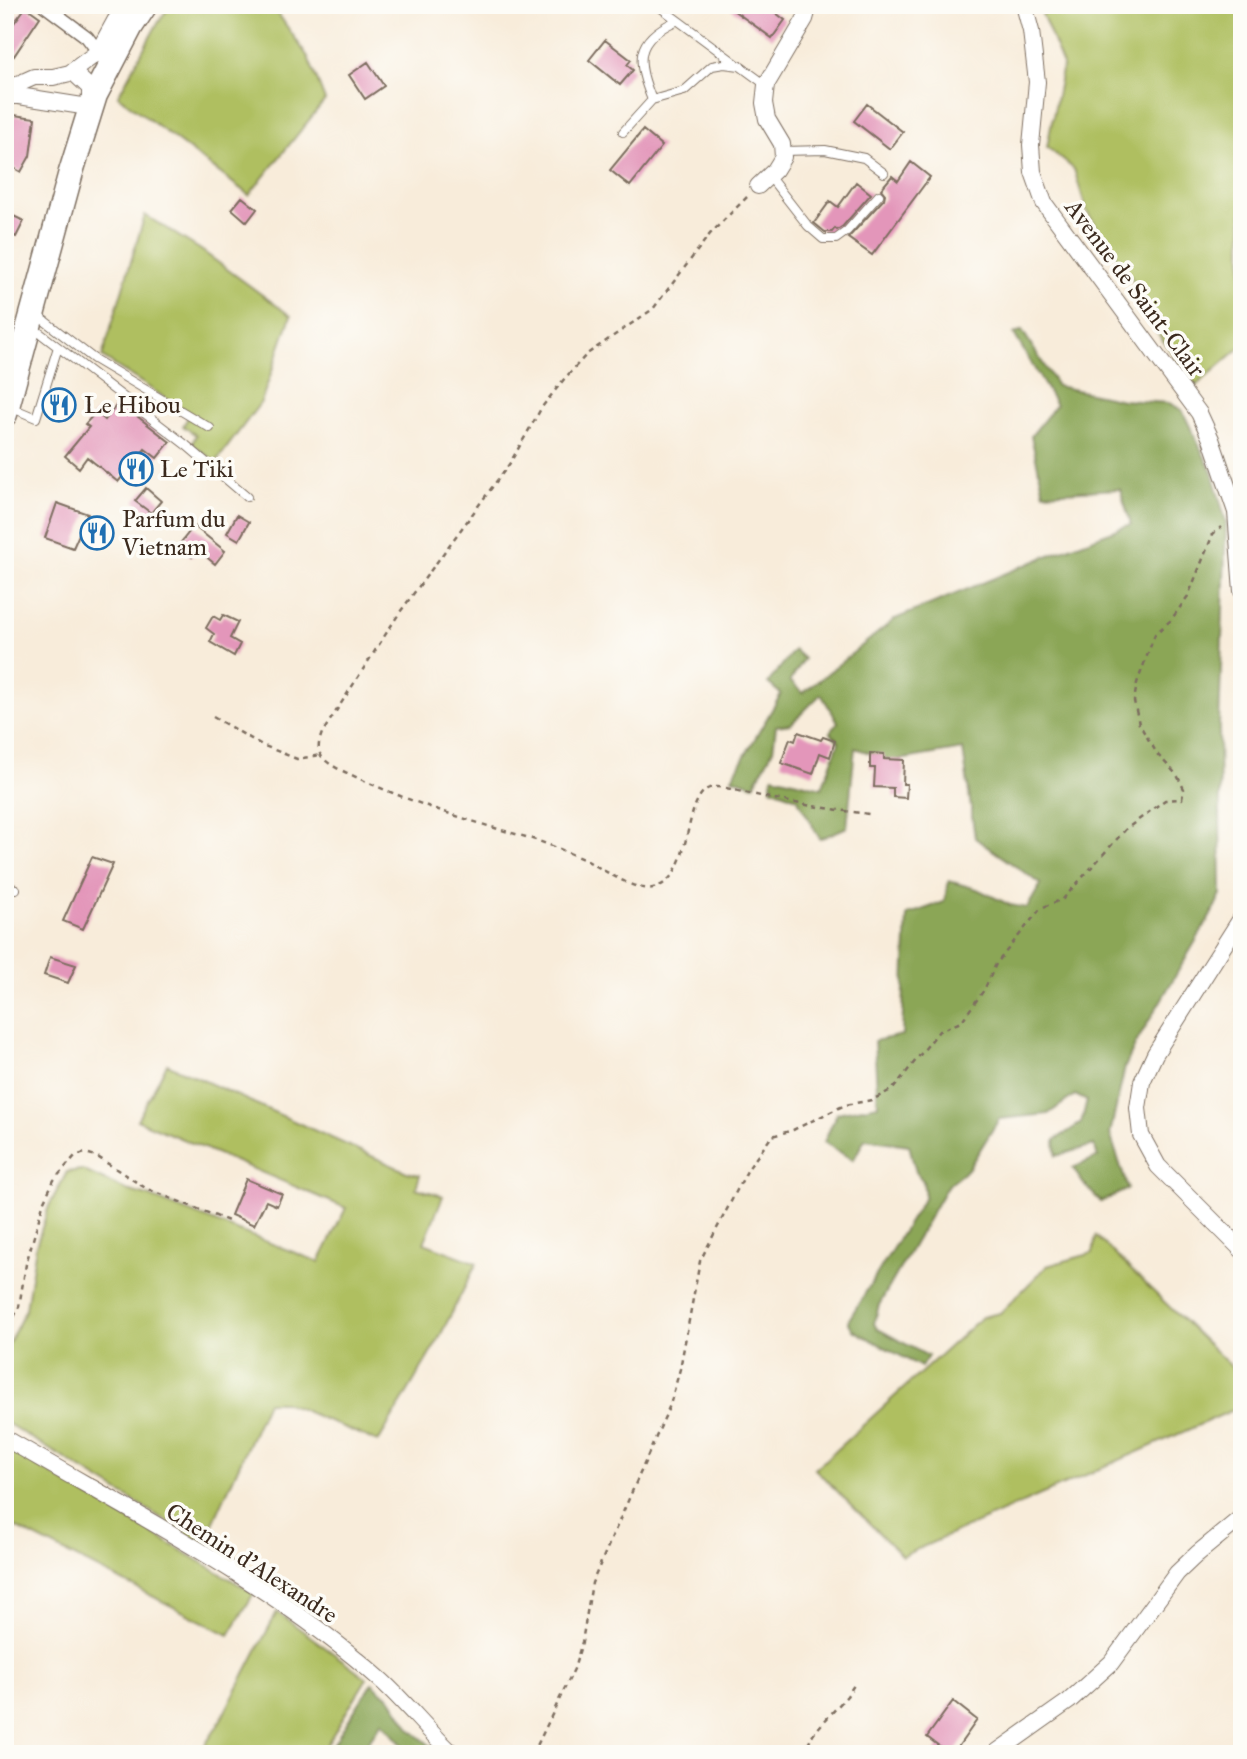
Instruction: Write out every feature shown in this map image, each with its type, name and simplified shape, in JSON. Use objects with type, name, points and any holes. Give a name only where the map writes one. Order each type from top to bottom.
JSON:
[{"type":"main road","points":[[42,282],[53,217],[101,55],[138,5]]},
{"type":"main road","points":[[6,410],[13,357],[31,319],[42,282],[89,98],[145,5]]},
{"type":"street","points":[[44,5],[87,37],[101,55]]},
{"type":"street","points":[[5,90],[34,77],[70,73],[101,55],[115,21],[127,5]]},
{"type":"street","points":[[764,181],[780,164],[783,151],[782,144],[767,119],[764,103],[766,85],[805,19],[809,5]]},
{"type":"street","name":"Avenue de Saint-Clair","points":[[1024,5],[1031,31],[1037,82],[1031,145],[1033,172],[1044,203],[1199,413],[1211,439],[1239,520],[1242,591]]},
{"type":"street","points":[[70,73],[75,74],[89,98]]},
{"type":"street","points":[[5,96],[89,98]]},
{"type":"street","points":[[1242,917],[1154,1054],[1142,1082],[1138,1108],[1141,1135],[1158,1166],[1242,1250]]},
{"type":"street","name":"Chemin d'Alexandre","points":[[5,1438],[206,1556],[280,1604],[382,1681],[453,1754]]},
{"type":"street","points":[[994,1754],[1069,1700],[1111,1663],[1177,1573],[1242,1517]]},
{"type":"lane","points":[[657,5],[766,85]]},
{"type":"lane","points":[[652,100],[640,63],[643,49],[661,28],[676,21]]},
{"type":"lane","points":[[623,132],[652,100],[684,91],[712,66],[740,66]]},
{"type":"lane","points":[[783,151],[825,150],[864,158],[884,173]]},
{"type":"lane","points":[[764,181],[823,239],[836,239],[847,232],[879,195]]},
{"type":"lane","points":[[31,319],[58,347],[186,445],[247,497]]},
{"type":"lane","points":[[31,319],[210,428]]},
{"type":"lane","points":[[6,410],[36,418],[58,347]]},
{"type":"lane","points":[[5,887],[16,889]]},
{"type":"path","points":[[764,181],[710,234],[653,309],[587,354],[542,407],[510,463],[435,561],[371,655],[322,733],[319,741],[321,755],[341,770],[395,795],[545,843],[615,877],[651,889],[670,876],[679,863],[696,804],[702,793],[710,787],[797,805],[869,814]]},
{"type":"path","points":[[533,1754],[574,1669],[593,1583],[670,1405],[680,1369],[700,1261],[748,1169],[772,1136],[845,1105],[872,1100],[893,1089],[939,1031],[961,1022],[984,990],[996,964],[1041,908],[1063,899],[1126,830],[1165,800],[1182,799],[1184,789],[1177,775],[1158,755],[1139,724],[1134,701],[1137,683],[1155,634],[1171,620],[1188,596],[1213,534],[1218,527],[1226,527],[1239,520]]},
{"type":"path","points":[[213,717],[262,746],[297,760],[321,755]]},
{"type":"path","points":[[5,1335],[19,1307],[26,1264],[44,1201],[54,1180],[75,1156],[85,1153],[96,1156],[147,1189],[231,1222]]},
{"type":"path","points":[[804,1754],[813,1734],[847,1696],[853,1685]]},
{"type":"green space","points":[[170,5],[272,5],[308,57],[325,100],[249,195],[118,96]]},
{"type":"green space","points":[[1056,5],[1242,5],[1242,346],[1196,386],[1140,309],[1133,280],[1087,212],[1074,169],[1047,147],[1063,65],[1042,14]]},
{"type":"green space","points":[[145,215],[201,250],[291,316],[261,402],[216,462],[192,444],[196,435],[183,426],[190,414],[102,357]]},
{"type":"green space","points":[[1022,330],[1057,386],[1123,400],[1169,403],[1182,410],[1212,472],[1226,522],[1219,727],[1221,894],[1125,1067],[1110,1134],[1128,1189],[1101,1202],[1083,1183],[1073,1168],[1098,1157],[1094,1145],[1056,1156],[1055,1140],[1081,1123],[1087,1101],[1075,1095],[1048,1114],[999,1119],[968,1169],[947,1186],[879,1305],[874,1324],[878,1329],[928,1356],[921,1367],[853,1330],[848,1321],[925,1196],[923,1181],[916,1172],[909,1145],[865,1139],[853,1160],[824,1142],[837,1113],[878,1105],[874,1041],[902,1035],[907,915],[944,902],[949,881],[977,889],[1010,905],[1027,908],[1041,884],[975,838],[963,749],[893,761],[855,748],[847,827],[820,839],[797,798],[771,788],[773,776],[822,788],[839,742],[830,732],[838,722],[821,694],[791,724],[776,726],[773,750],[754,785],[732,778],[781,694],[768,683],[794,650],[804,659],[790,681],[803,693],[895,619],[1131,524],[1120,489],[1044,493],[1031,436],[1056,405],[1014,334]]},
{"type":"green space","points":[[167,1064],[407,1172],[420,1175],[416,1188],[443,1196],[424,1243],[477,1263],[437,1342],[378,1442],[284,1402],[267,1402],[204,1544],[5,1422],[5,1351],[26,1309],[36,1246],[49,1206],[67,1172],[82,1170],[126,1190],[319,1262],[346,1208],[137,1120]]},
{"type":"green space","points":[[1096,1236],[1242,1377],[1242,1406],[902,1556],[815,1469],[982,1317],[1000,1313],[1047,1266],[1093,1253]]},
{"type":"green space","points":[[5,1447],[254,1593],[229,1635],[5,1522]]},
{"type":"green space","points":[[277,1612],[367,1678],[321,1754],[199,1754],[217,1727]]},
{"type":"green space","points":[[372,1683],[391,1699],[411,1730],[441,1754],[410,1754],[382,1722],[360,1754],[327,1754]]},
{"type":"building","points":[[726,5],[776,5],[772,10],[785,20],[772,38]]},
{"type":"building","points":[[26,7],[40,17],[14,56],[5,50],[5,35]]},
{"type":"building","points":[[605,40],[631,60],[627,65],[633,70],[620,85],[589,60]]},
{"type":"building","points":[[368,62],[384,86],[365,99],[349,75]]},
{"type":"building","points":[[867,104],[903,132],[890,149],[854,121]]},
{"type":"building","points":[[14,115],[35,118],[30,156],[21,172],[5,163],[5,133],[8,123],[12,124]]},
{"type":"building","points":[[643,130],[662,146],[630,186],[610,170]]},
{"type":"building","points":[[911,162],[930,177],[872,255],[848,238],[884,199],[885,194],[881,189],[892,176],[898,181]]},
{"type":"building","points":[[856,182],[871,194],[843,226],[832,232],[825,232],[814,223],[830,201],[838,207]]},
{"type":"building","points":[[242,197],[257,209],[247,222],[232,209]]},
{"type":"building","points":[[5,212],[24,221],[16,237],[5,232]]},
{"type":"building","points":[[119,402],[170,442],[157,458],[145,449],[118,482],[87,457],[79,468],[65,456],[89,427],[85,424],[96,412],[105,420]]},
{"type":"building","points":[[146,488],[161,501],[151,513],[135,501]]},
{"type":"building","points":[[57,503],[88,514],[73,548],[45,538]]},
{"type":"building","points":[[237,515],[249,522],[239,540],[227,533]]},
{"type":"building","points":[[194,526],[225,551],[215,564],[198,550],[192,557],[178,546]]},
{"type":"building","points":[[223,615],[238,622],[230,638],[240,644],[234,656],[210,642],[214,634],[206,628],[213,616],[220,620]]},
{"type":"building","points":[[798,732],[821,740],[823,737],[835,741],[830,757],[820,753],[813,774],[781,763],[790,739],[795,741]]},
{"type":"building","points":[[870,753],[884,754],[884,759],[904,760],[903,784],[907,784],[906,798],[893,797],[893,788],[874,787],[875,768],[870,768]]},
{"type":"building","points":[[92,857],[113,864],[83,929],[63,921]]},
{"type":"building","points":[[50,957],[76,965],[68,983],[44,975]]},
{"type":"building","points":[[246,1179],[282,1194],[277,1206],[266,1201],[254,1225],[231,1215]]},
{"type":"building","points":[[953,1701],[977,1720],[953,1754],[933,1754],[939,1746],[927,1737]]},
{"type":"place","name":"Le Hibou","points":[[59,405]]},
{"type":"place","name":"Le Tiki","points":[[136,469]]},
{"type":"place","name":"Parfum du Vietnam","points":[[97,533]]}]
